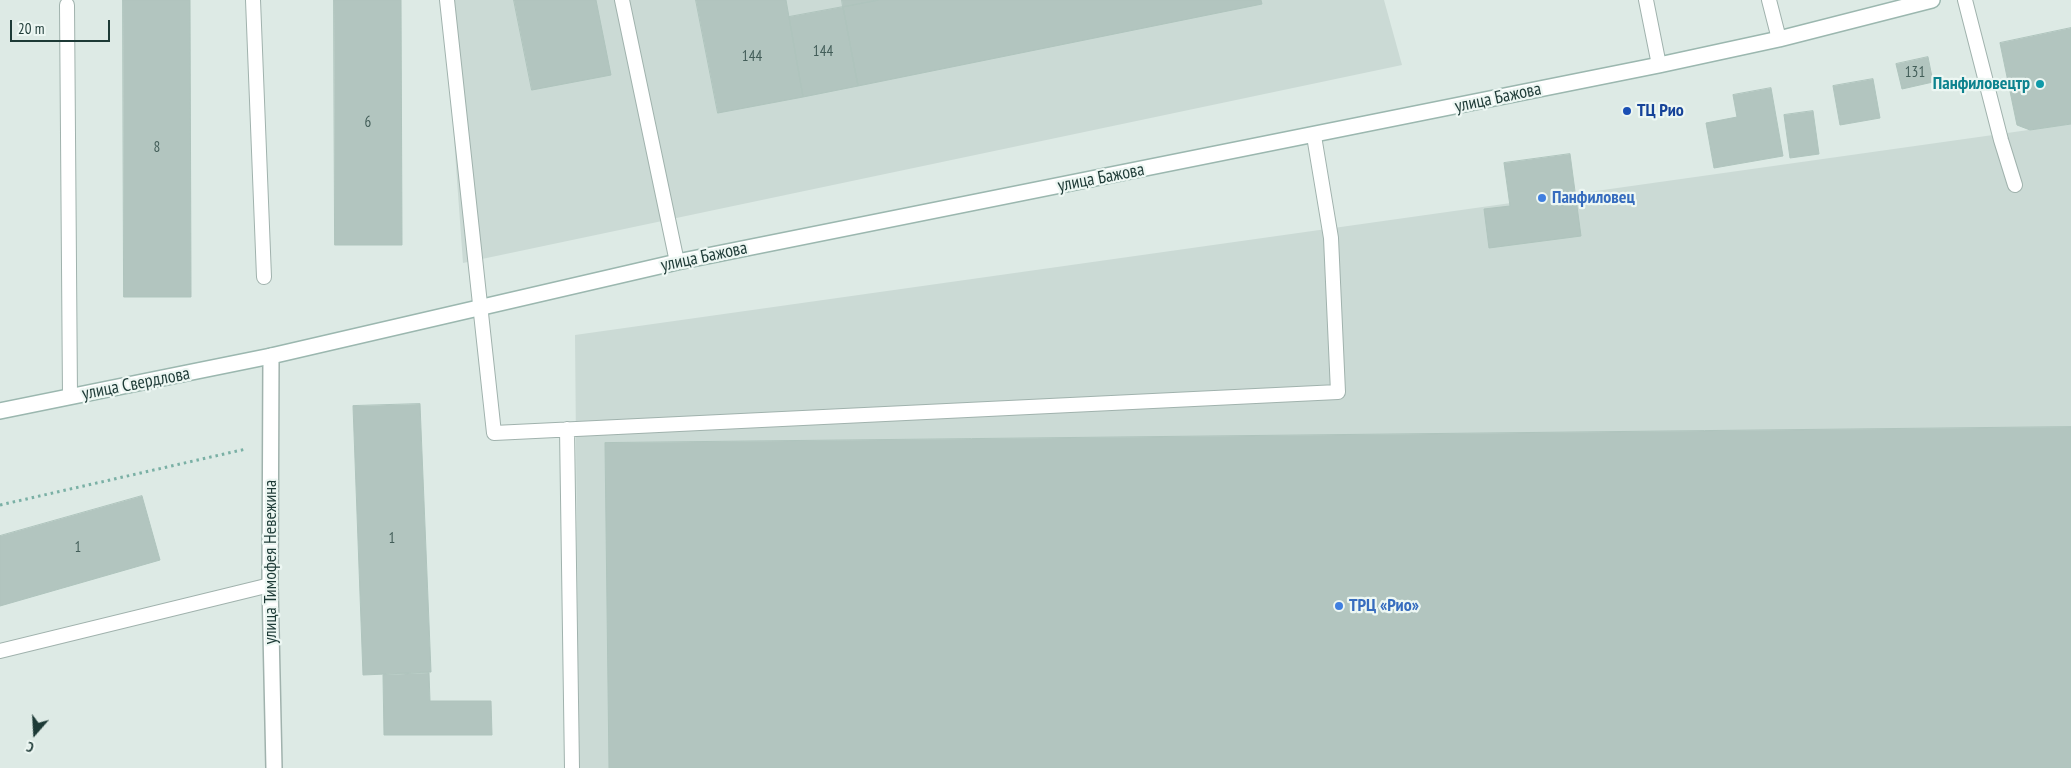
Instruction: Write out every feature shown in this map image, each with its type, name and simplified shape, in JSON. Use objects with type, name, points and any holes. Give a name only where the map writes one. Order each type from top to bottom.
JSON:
[{"type":"main road","name":"улица Бажова","points":[[271,356],[678,262],[1314,136],[1659,65],[1779,39],[1932,0]]},
{"type":"main road","name":"улица Свердлова","points":[[0,411],[271,356]]},
{"type":"main road","name":"улица Тимофея Невежина","points":[[271,356],[270,585],[274,768]]},
{"type":"lane","points":[[253,0],[264,277]]},
{"type":"lane","points":[[447,0],[494,433],[1338,392],[1331,238],[1314,136]]},
{"type":"lane","points":[[622,0],[678,262]]},
{"type":"lane","points":[[1646,0],[1659,65]]},
{"type":"lane","points":[[1769,0],[1779,39]]},
{"type":"lane","points":[[1965,0],[2001,140],[2015,185]]},
{"type":"lane","points":[[67,5],[70,396]]},
{"type":"lane","points":[[567,429],[572,768]]},
{"type":"lane","points":[[0,651],[270,585]]},
{"type":"path","points":[[0,505],[271,443]]},
{"type":"shaded area","points":[[444,0],[1384,0],[1402,65],[463,263]]},
{"type":"shaded area","name":"ТРЦ «Рио»","points":[[2071,124],[2071,768],[579,768],[575,335]]},
{"type":"building","points":[[123,0],[190,0],[191,297],[124,297]]},
{"type":"building","points":[[334,0],[401,0],[402,245],[335,245]]},
{"type":"building","points":[[514,0],[596,0],[611,75],[532,90]]},
{"type":"building","points":[[696,0],[786,0],[803,97],[718,113]]},
{"type":"building","points":[[842,0],[879,0],[843,7]]},
{"type":"building","points":[[879,0],[1261,0],[1262,4],[858,86],[843,7]]},
{"type":"building","points":[[843,7],[858,86],[803,97],[789,17]]},
{"type":"building","name":"Панфиловецтр","points":[[2071,28],[2071,124],[2030,130],[2017,125],[2000,43]]},
{"type":"building","points":[[1928,57],[1933,82],[1902,89],[1896,64]]},
{"type":"building","points":[[1873,79],[1880,118],[1840,125],[1833,86]]},
{"type":"building","points":[[1771,88],[1783,156],[1714,168],[1706,123],[1737,117],[1733,95]]},
{"type":"building","points":[[1813,111],[1819,154],[1790,158],[1784,115]]},
{"type":"building","name":"Панфиловец","points":[[1570,154],[1581,236],[1489,248],[1484,209],[1510,206],[1504,163]]},
{"type":"building","points":[[420,404],[431,672],[363,675],[353,406]]},
{"type":"building","name":"ТРЦ «Рио»","points":[[2071,427],[2071,768],[609,768],[605,443]]},
{"type":"building","points":[[142,496],[160,560],[0,606],[0,536]]},
{"type":"building","points":[[429,673],[430,701],[491,701],[492,735],[384,735],[383,675]]},
{"type":"place","name":"Панфиловецтр","points":[[2040,84]]},
{"type":"place","name":"ТЦ Рио","points":[[1627,111]]},
{"type":"place","name":"Панфиловец","points":[[1542,198]]},
{"type":"place","name":"ТРЦ «Рио»","points":[[1339,606]]}]
